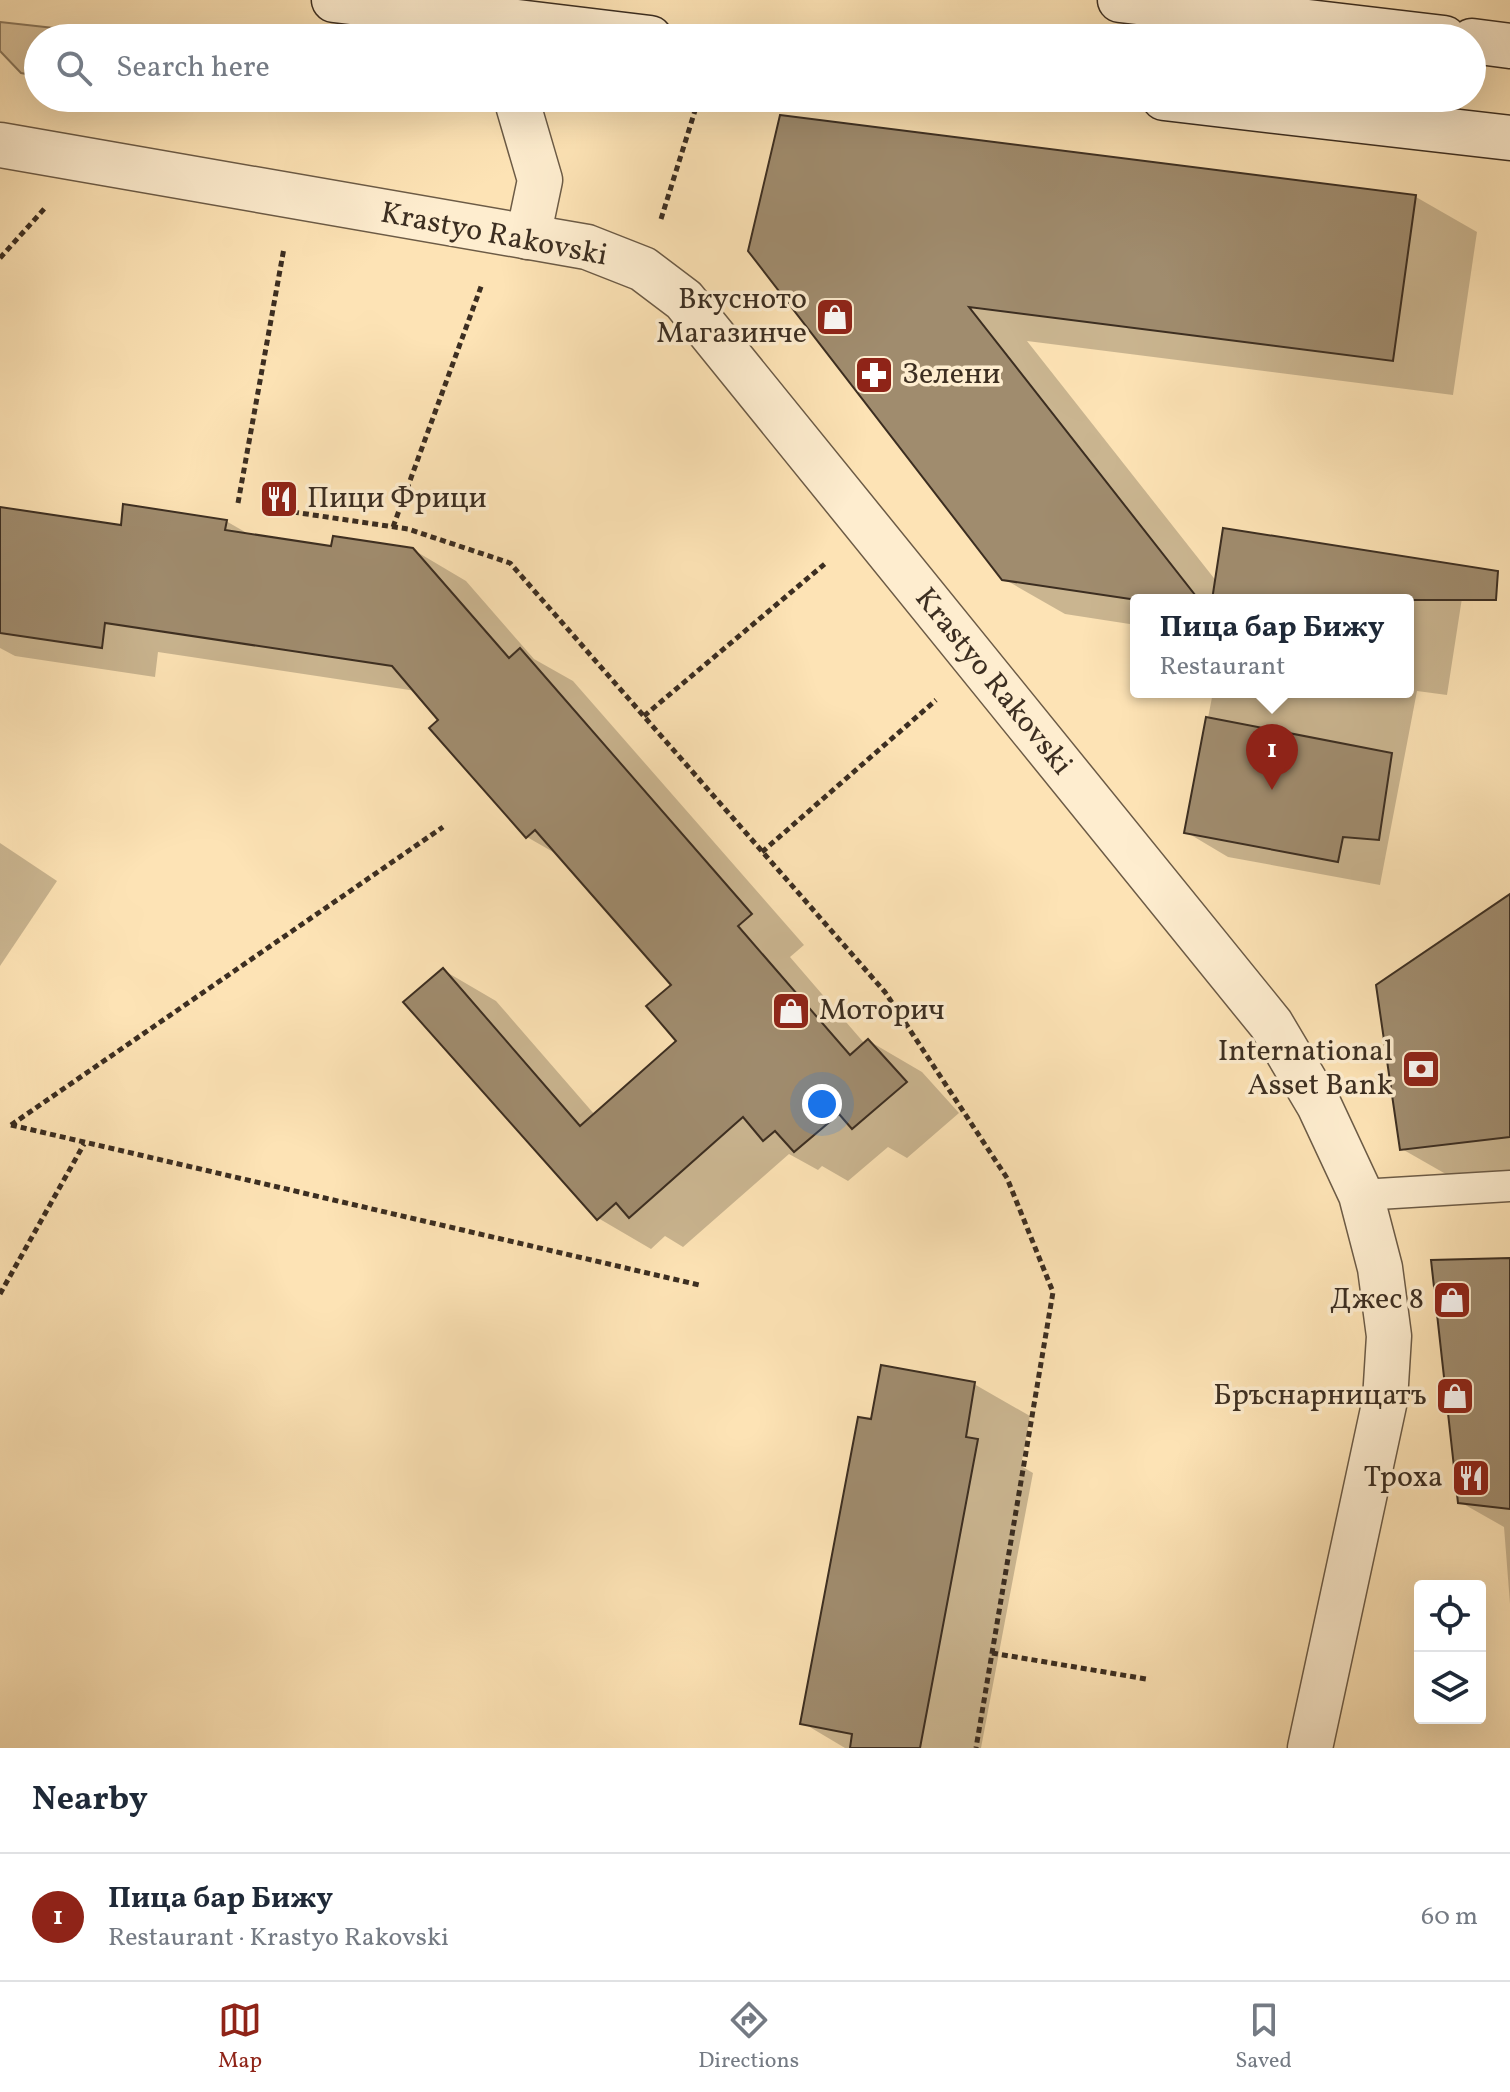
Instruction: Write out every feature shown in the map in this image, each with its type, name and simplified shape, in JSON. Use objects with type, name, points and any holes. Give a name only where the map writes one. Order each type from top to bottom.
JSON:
[{"type":"street","points":[[334,0],[480,24]]},
{"type":"street","points":[[1120,0],[1325,24]]},
{"type":"street","points":[[1486,43],[1510,46]]},
{"type":"street","points":[[515,235],[540,180],[520,112]]},
{"type":"street","points":[[1285,112],[1510,138]]},
{"type":"street","name":"Krastyo Rakovski","points":[[0,145],[587,247],[643,269],[684,300],[1271,1024],[1319,1105],[1361,1195],[1380,1268],[1389,1336],[1385,1400],[1310,1748]]},
{"type":"lane","points":[[1361,1195],[1510,1186]]},
{"type":"path","points":[[659,227],[695,112]]},
{"type":"path","points":[[238,503],[294,196]]},
{"type":"path","points":[[393,527],[515,235]]},
{"type":"path","points":[[293,512],[408,529],[510,563],[885,992],[1007,1178],[1053,1292],[976,1748]]},
{"type":"path","points":[[644,716],[868,528]]},
{"type":"path","points":[[762,852],[978,663]]},
{"type":"path","points":[[443,827],[11,1125],[699,1285]]},
{"type":"path","points":[[0,1294],[84,1144]]},
{"type":"path","points":[[992,1653],[1146,1679]]},
{"type":"shaded area","points":[[0,22],[24,25],[24,74],[0,51]]},
{"type":"building","points":[[780,115],[1416,195],[1393,361],[969,307],[1194,594],[1130,594],[1130,599],[1002,580],[748,251]]},
{"type":"building","points":[[123,504],[227,520],[225,530],[331,546],[333,536],[413,548],[509,658],[520,648],[752,914],[738,926],[850,1055],[868,1039],[907,1082],[852,1129],[839,1114],[794,1152],[775,1131],[763,1141],[743,1117],[629,1218],[616,1203],[597,1220],[403,1002],[443,968],[580,1126],[676,1041],[646,1006],[671,985],[535,830],[526,838],[429,728],[438,720],[392,666],[105,623],[102,648],[0,633],[0,507],[121,525]]},
{"type":"building","points":[[1223,528],[1498,571],[1496,600],[1414,600],[1414,594],[1213,594]]},
{"type":"building","points":[[1206,717],[1392,753],[1379,840],[1343,837],[1338,862],[1184,833]]},
{"type":"building","points":[[1510,894],[1510,1137],[1400,1150],[1376,985]]},
{"type":"building","points":[[1510,1258],[1510,1509],[1458,1503],[1431,1260]]},
{"type":"building","points":[[881,1365],[975,1382],[966,1437],[978,1439],[920,1748],[850,1748],[852,1734],[800,1724],[858,1417],[871,1419]]},
{"type":"place","name":"Вкусното Магазинче","points":[[835,317]]},
{"type":"place","name":"Зелени","points":[[874,375]]},
{"type":"place","name":"Пици Фрици","points":[[279,499]]},
{"type":"place","name":"Пица бар Бижу","points":[[1272,790]]},
{"type":"place","name":"Моторич","points":[[791,1011]]},
{"type":"place","name":"International Asset Bank","points":[[1421,1069]]},
{"type":"place","name":"Джес 8","points":[[1452,1300]]},
{"type":"place","name":"Бръснарницатъ","points":[[1455,1396]]},
{"type":"place","name":"Троха","points":[[1471,1478]]}]
